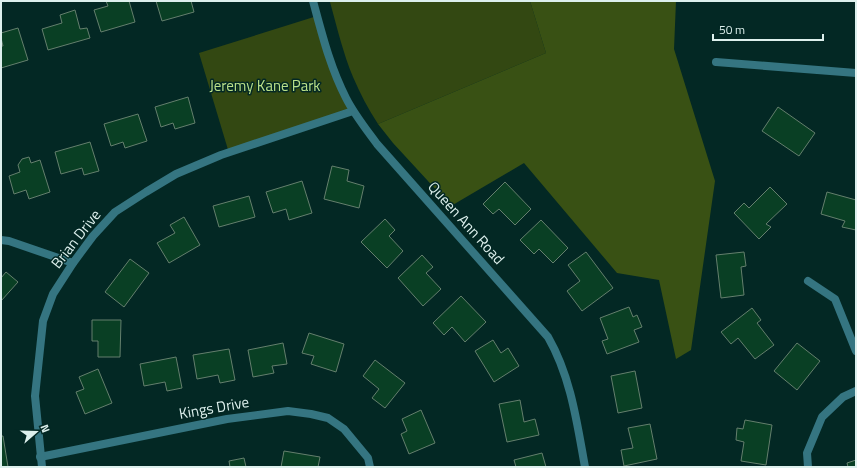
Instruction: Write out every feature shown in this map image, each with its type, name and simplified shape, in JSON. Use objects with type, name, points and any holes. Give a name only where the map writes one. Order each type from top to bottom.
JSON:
[{"type":"street","name":"Queen Ann Road","points":[[313,1],[330,62],[353,112],[376,144],[548,337],[557,352],[565,374],[575,413],[585,467]]},
{"type":"street","points":[[716,62],[856,73]]},
{"type":"street","name":"Brian Drive","points":[[42,467],[35,396],[43,321],[53,294],[93,236],[115,212],[176,174],[221,156],[353,112]]},
{"type":"street","points":[[1,240],[9,241],[73,263]]},
{"type":"street","points":[[808,281],[835,299],[856,351]]},
{"type":"street","points":[[808,467],[807,453],[822,417],[843,397],[856,391]]},
{"type":"street","name":"Kings Drive","points":[[40,457],[227,419],[288,411],[328,418],[344,429],[368,458],[370,467]]},
{"type":"green space","points":[[530,1],[546,53],[378,124],[361,95],[349,68],[330,2]]},
{"type":"green space","points":[[530,1],[676,1],[674,49],[715,181],[691,350],[676,359],[659,280],[617,273],[524,163],[451,206],[393,143],[378,124],[546,53]]},
{"type":"green space","name":"Jeremy Kane Park","points":[[317,16],[353,111],[229,153],[199,53]]},
{"type":"building","points":[[106,1],[129,1],[135,22],[101,32],[94,10],[108,6]]},
{"type":"building","points":[[156,1],[191,1],[194,12],[162,21]]},
{"type":"building","points":[[75,10],[80,29],[87,28],[90,38],[48,50],[42,29],[62,23],[60,15]]},
{"type":"building","points":[[18,28],[28,60],[1,68],[1,46],[3,46],[1,33]]},
{"type":"building","points":[[188,97],[195,123],[175,129],[173,123],[161,127],[155,107]]},
{"type":"building","points":[[778,107],[815,133],[799,156],[762,131]]},
{"type":"building","points":[[138,114],[147,141],[125,148],[123,142],[111,146],[104,124]]},
{"type":"building","points":[[90,142],[99,171],[84,175],[82,168],[61,174],[55,152]]},
{"type":"building","points":[[29,157],[31,163],[40,160],[50,192],[29,199],[26,190],[14,194],[9,176],[20,172],[18,165],[22,159]]},
{"type":"building","points":[[332,166],[349,170],[347,181],[364,186],[359,208],[324,199]]},
{"type":"building","points":[[302,181],[312,213],[289,220],[286,209],[273,213],[266,192]]},
{"type":"building","points":[[505,182],[531,209],[515,225],[499,209],[493,214],[483,204]]},
{"type":"building","points":[[770,187],[787,204],[766,224],[771,227],[759,239],[734,213],[744,203],[749,208]]},
{"type":"building","points":[[827,192],[856,200],[856,230],[842,227],[845,221],[821,214]]},
{"type":"building","points":[[249,196],[255,217],[219,227],[213,206]]},
{"type":"building","points":[[184,217],[200,245],[169,263],[157,243],[175,233],[170,225]]},
{"type":"building","points":[[385,219],[395,230],[389,236],[403,251],[387,268],[361,242]]},
{"type":"building","points":[[541,220],[568,248],[553,263],[539,249],[534,254],[520,240]]},
{"type":"building","points":[[586,252],[613,288],[582,311],[567,291],[580,281],[568,265]]},
{"type":"building","points":[[744,252],[746,266],[741,267],[744,295],[721,298],[716,255]]},
{"type":"building","points":[[422,255],[433,267],[426,273],[441,289],[423,306],[398,278]]},
{"type":"building","points":[[130,259],[149,273],[124,307],[105,292]]},
{"type":"building","points":[[6,272],[18,282],[1,301],[1,278]]},
{"type":"building","points":[[461,296],[486,322],[465,342],[452,327],[444,335],[433,323]]},
{"type":"building","points":[[629,307],[633,317],[637,315],[642,327],[634,330],[639,342],[607,354],[602,341],[608,339],[600,318]]},
{"type":"building","points":[[752,308],[761,320],[757,323],[774,345],[755,359],[738,338],[731,344],[721,332]]},
{"type":"building","points":[[92,320],[121,320],[120,357],[98,357],[98,341],[92,341]]},
{"type":"building","points":[[309,333],[344,344],[336,372],[311,364],[314,356],[302,353]]},
{"type":"building","points":[[493,340],[501,353],[508,348],[519,366],[494,382],[475,351]]},
{"type":"building","points":[[283,343],[287,364],[272,366],[274,373],[253,377],[248,350]]},
{"type":"building","points":[[797,343],[820,361],[797,390],[774,371]]},
{"type":"building","points":[[229,349],[235,380],[220,383],[218,375],[197,379],[193,355]]},
{"type":"building","points":[[176,357],[182,388],[167,391],[165,382],[144,386],[140,364]]},
{"type":"building","points":[[375,360],[405,383],[385,408],[372,398],[379,389],[363,376]]},
{"type":"building","points":[[98,369],[112,403],[85,414],[76,392],[84,389],[79,377]]},
{"type":"building","points":[[635,371],[642,408],[618,413],[611,376]]},
{"type":"building","points":[[520,400],[524,422],[535,419],[539,435],[507,442],[499,404]]},
{"type":"building","points":[[421,410],[435,443],[409,454],[401,434],[407,431],[402,419]]},
{"type":"building","points":[[745,420],[772,425],[766,465],[741,461],[744,442],[736,440],[737,428],[743,429]]},
{"type":"building","points":[[650,424],[657,459],[624,466],[621,450],[633,448],[628,428]]},
{"type":"building","points":[[1,436],[3,436],[8,467],[1,467]]},
{"type":"building","points":[[284,451],[320,457],[318,467],[281,467]]},
{"type":"building","points":[[542,453],[546,467],[516,467],[514,460]]},
{"type":"building","points":[[244,458],[246,467],[230,467],[229,461]]},
{"type":"building","points":[[856,460],[856,467],[848,467],[847,463]]}]
